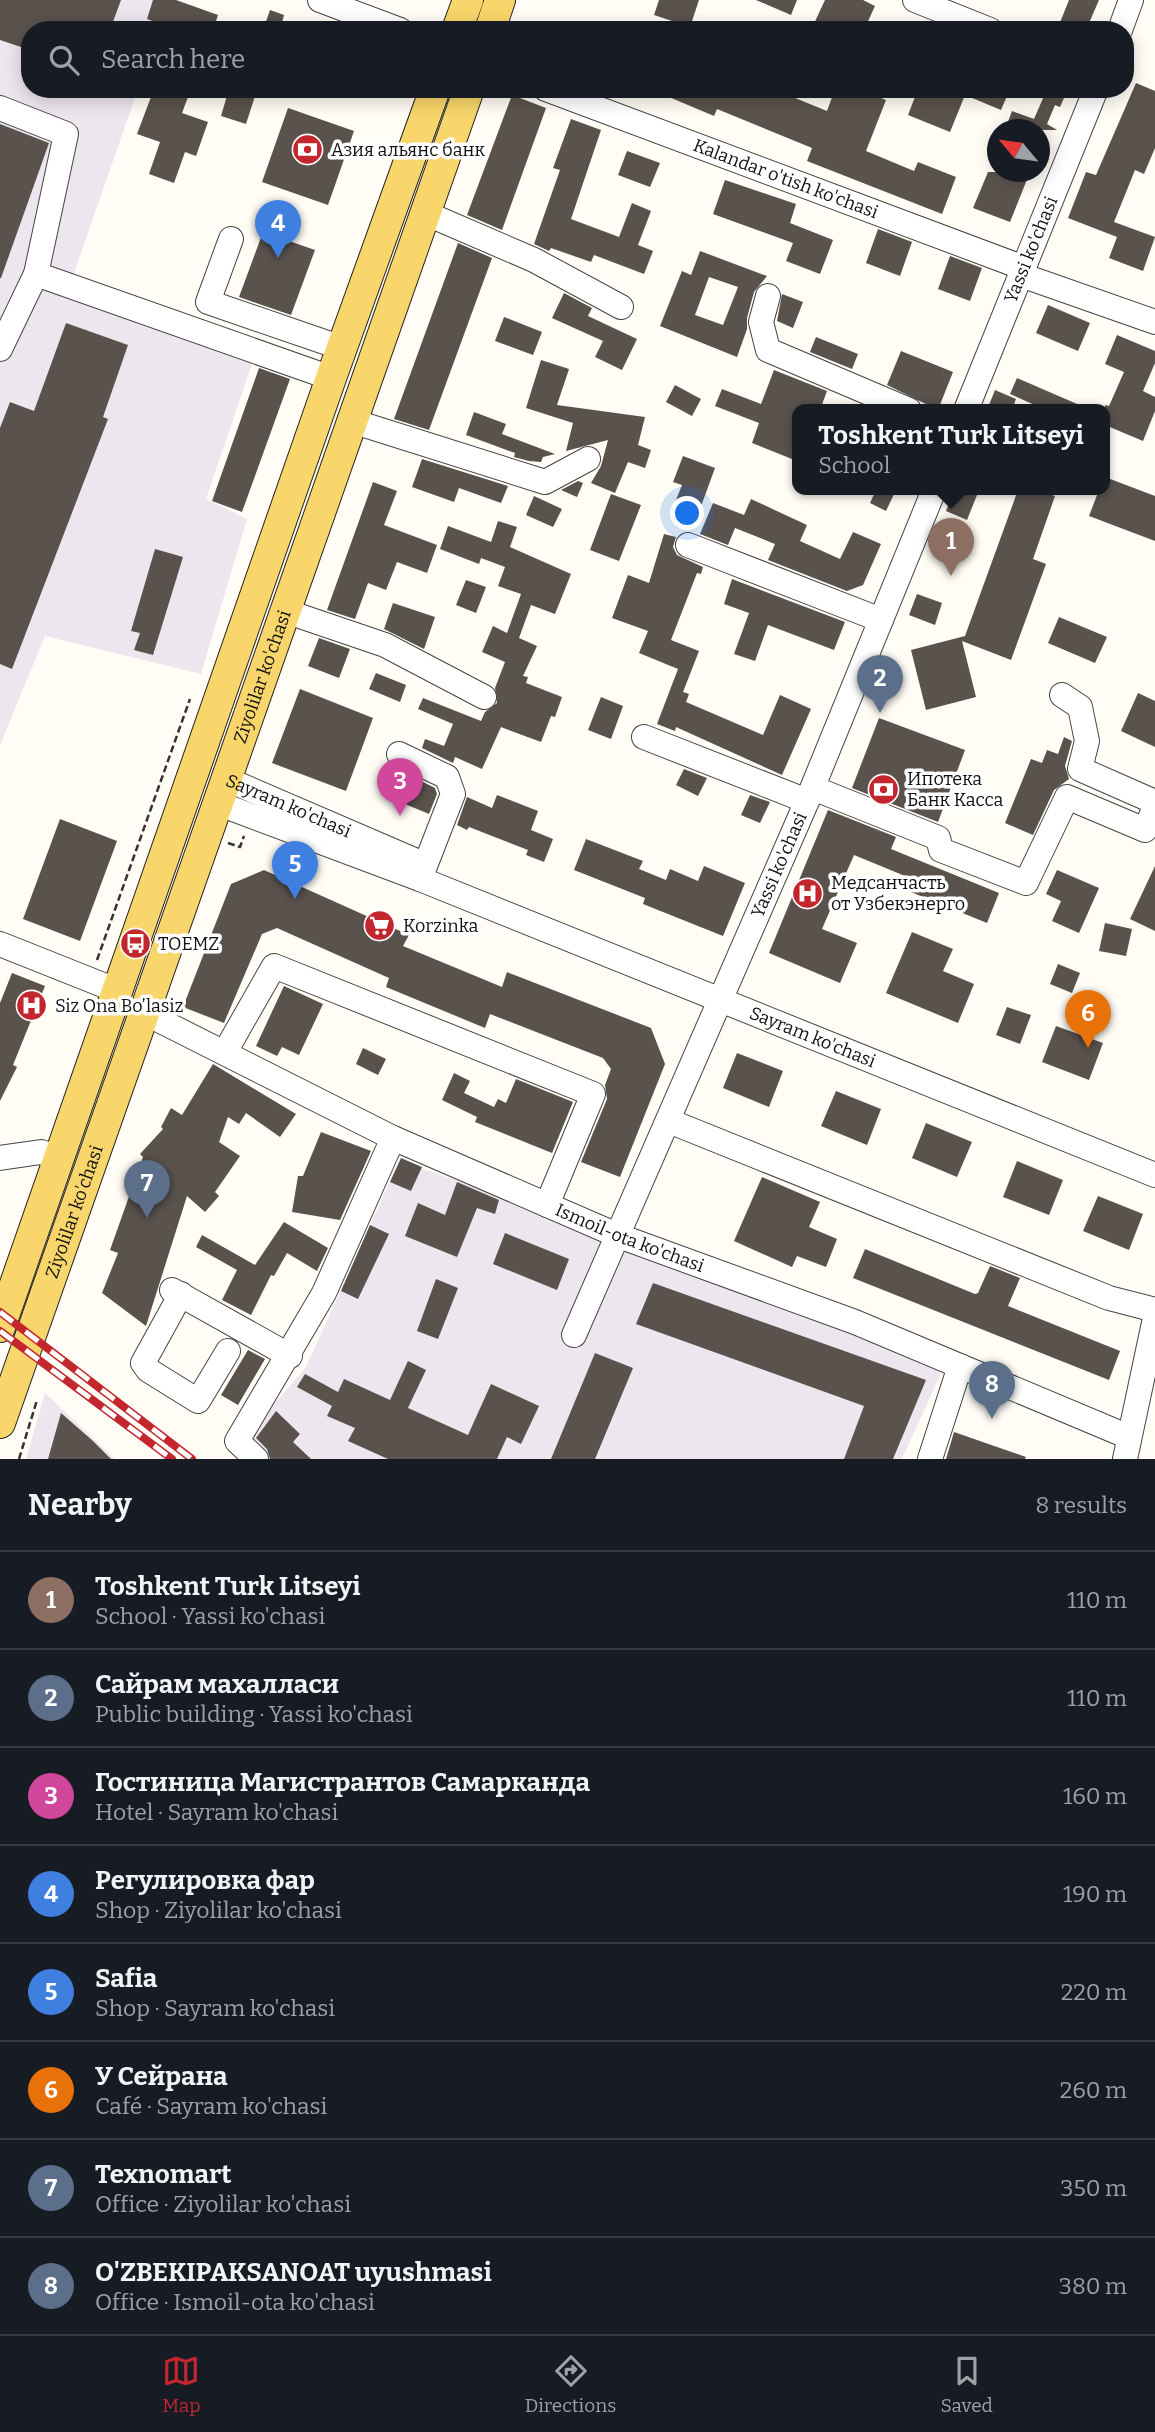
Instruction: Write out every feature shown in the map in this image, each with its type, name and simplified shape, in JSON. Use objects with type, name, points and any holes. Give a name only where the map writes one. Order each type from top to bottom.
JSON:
[{"type":"main road","points":[[460,21],[468,0]]},
{"type":"main road","points":[[493,21],[500,0]]},
{"type":"main road","name":"Ziyolilar ko'chasi","points":[[0,1327],[331,378],[432,98]]},
{"type":"main road","name":"Ziyolilar ko'chasi","points":[[0,1423],[466,98]]},
{"type":"main road","points":[[331,378],[363,389]]},
{"type":"main road","name":"Sayram ko'chasi","points":[[192,778],[221,791]]},
{"type":"street","points":[[320,0],[376,21]]},
{"type":"street","points":[[915,0],[968,21]]},
{"type":"street","points":[[1123,21],[1131,0]]},
{"type":"street","name":"Kalandar o'tish ko'chasi","points":[[569,98],[1155,322]]},
{"type":"street","name":"Yassi ko'chasi","points":[[968,404],[1092,98]]},
{"type":"street","points":[[0,108],[66,134],[36,274],[0,349]]},
{"type":"street","points":[[425,213],[534,260],[621,307]]},
{"type":"street","points":[[231,239],[208,302],[342,348]]},
{"type":"street","points":[[36,274],[331,378]]},
{"type":"street","points":[[768,296],[761,322],[768,350],[895,404]]},
{"type":"street","points":[[352,421],[545,482],[587,460]]},
{"type":"street","name":"Yassi ko'chasi","points":[[574,1335],[810,795],[932,495]]},
{"type":"street","points":[[688,545],[881,620]]},
{"type":"street","points":[[285,611],[385,645],[484,697]]},
{"type":"street","points":[[644,737],[938,838],[941,849],[1026,883],[1068,797],[1080,769],[1087,741],[1080,707],[1062,695]]},
{"type":"street","points":[[399,754],[447,777],[453,794],[423,872]]},
{"type":"street","points":[[1068,797],[1145,830],[1155,805],[1080,769]]},
{"type":"street","name":"Sayram ko'chasi","points":[[221,791],[724,994],[1155,1175]]},
{"type":"street","points":[[0,944],[118,991]]},
{"type":"street","points":[[225,1052],[274,966],[593,1094],[547,1205]]},
{"type":"street","name":"Sayram ko'chasi","points":[[724,994],[1155,1159]]},
{"type":"street","name":"Ismoil-ota ko'chasi","points":[[143,1012],[393,1138],[619,1236],[855,1322],[960,1366],[1127,1448]]},
{"type":"street","points":[[669,1121],[1109,1298],[1155,1310]]},
{"type":"street","points":[[256,1459],[237,1441],[290,1356],[324,1293],[393,1138]]},
{"type":"street","points":[[0,1158],[41,1152],[59,1158]]},
{"type":"street","points":[[228,1351],[198,1401],[148,1370],[144,1363],[176,1292],[290,1356]]},
{"type":"street","points":[[1127,1448],[1155,1318]]},
{"type":"street","points":[[930,1459],[960,1366]]},
{"type":"path","points":[[90,980],[190,699]]},
{"type":"path","points":[[223,841],[240,847],[246,830]]},
{"type":"path","points":[[19,1459],[37,1400]]},
{"type":"shaded area","points":[[0,0],[169,0],[162,21],[21,21],[21,98],[135,98],[71,282],[258,346],[206,499],[247,519],[201,674],[45,636],[0,745]]},
{"type":"shaded area","points":[[399,1161],[470,1185],[943,1369],[902,1459],[268,1459],[246,1437],[306,1367]]},
{"type":"shaded area","points":[[45,1393],[115,1459],[26,1459]]},
{"type":"building","points":[[0,0],[121,0],[113,21],[21,21],[21,47],[0,40]]},
{"type":"building","points":[[153,0],[176,0],[218,15],[216,21],[147,19]]},
{"type":"building","points":[[659,0],[699,0],[692,21],[672,21],[654,15]]},
{"type":"building","points":[[756,0],[797,0],[791,15]]},
{"type":"building","points":[[825,0],[863,0],[875,6],[868,21],[815,21]]},
{"type":"building","points":[[1069,0],[1099,0],[1090,21],[1061,21]]},
{"type":"building","points":[[270,10],[284,15],[282,21],[266,21]]},
{"type":"building","points":[[1136,83],[1155,91],[1155,148],[1144,174],[1135,170],[1114,222],[1155,237],[1143,271],[1109,258],[1117,237],[1068,218],[1086,172],[1096,175],[1129,98],[1134,98]]},
{"type":"building","points":[[151,98],[188,98],[182,113],[208,122],[196,156],[185,152],[174,183],[149,174],[160,142],[137,134]]},
{"type":"building","points":[[226,98],[254,98],[246,124],[221,116]]},
{"type":"building","points":[[511,98],[520,98],[546,108],[502,230],[467,215]]},
{"type":"building","points":[[671,98],[795,98],[827,111],[832,98],[881,98],[886,100],[866,151],[914,171],[918,162],[956,177],[942,214],[807,161],[812,148],[717,109],[714,116]]},
{"type":"building","points":[[915,98],[964,98],[950,132],[908,115]]},
{"type":"building","points":[[972,98],[1006,98],[1001,110]]},
{"type":"building","points":[[1043,98],[1064,98],[1060,107],[1055,105],[1049,119],[1034,119]]},
{"type":"building","points":[[288,108],[354,131],[328,205],[262,182]]},
{"type":"building","points":[[1012,111],[1034,119],[1009,119]]},
{"type":"building","points":[[571,119],[601,130],[571,219],[619,237],[632,203],[651,211],[638,245],[653,251],[644,274],[594,255],[591,262],[551,248],[549,251],[534,244],[560,170],[553,168]]},
{"type":"building","points":[[0,124],[49,143],[1,278],[0,278]]},
{"type":"building","points":[[627,151],[660,163],[650,187],[618,175]]},
{"type":"building","points":[[987,174],[987,182],[1026,182],[1010,222],[973,208]]},
{"type":"building","points":[[725,180],[796,204],[790,223],[833,240],[820,274],[786,261],[793,243],[713,214]]},
{"type":"building","points":[[878,229],[912,242],[900,276],[866,263]]},
{"type":"building","points":[[263,232],[315,250],[291,315],[239,297]]},
{"type":"building","points":[[458,243],[492,258],[429,430],[394,419]]},
{"type":"building","points":[[700,251],[767,276],[754,292],[747,329],[737,357],[660,326],[682,271],[691,275]],"holes":[[[709,277],[738,287],[723,325],[695,315]]]},
{"type":"building","points":[[950,256],[982,268],[970,301],[938,289]]},
{"type":"building","points":[[564,293],[592,308],[588,316],[637,339],[622,370],[595,357],[603,341],[552,318]]},
{"type":"building","points":[[782,294],[803,302],[793,328],[777,321]]},
{"type":"building","points":[[1048,305],[1090,323],[1078,351],[1036,333]]},
{"type":"building","points":[[504,317],[542,332],[533,355],[495,341]]},
{"type":"building","points":[[66,323],[128,345],[103,417],[108,419],[12,669],[0,664],[0,428],[10,402],[34,411]]},
{"type":"building","points":[[1117,335],[1155,351],[1155,363],[1143,391],[1155,397],[1155,411],[1143,441],[1110,427],[1110,404],[1124,372],[1105,364]]},
{"type":"building","points":[[816,337],[858,354],[852,369],[810,352]]},
{"type":"building","points":[[901,351],[953,372],[940,404],[926,404],[887,385]]},
{"type":"building","points":[[541,360],[569,369],[557,405],[645,417],[638,445],[651,450],[645,468],[628,462],[615,493],[591,483],[601,466],[608,440],[566,451],[573,423],[526,408]]},
{"type":"building","points":[[259,368],[290,379],[242,512],[212,501]]},
{"type":"building","points":[[774,370],[827,391],[822,404],[792,404],[792,459],[752,443],[759,423],[715,406],[722,389],[761,404]]},
{"type":"building","points":[[1017,378],[1077,404],[1032,404],[1010,394]]},
{"type":"building","points":[[675,385],[701,399],[692,416],[666,402]]},
{"type":"building","points":[[995,390],[1016,399],[1014,404],[989,404]]},
{"type":"building","points":[[474,412],[506,424],[502,434],[555,454],[543,457],[541,462],[529,461],[466,435]]},
{"type":"building","points":[[683,456],[715,468],[700,509],[676,500],[682,485],[673,482]]},
{"type":"building","points":[[422,459],[508,486],[501,503],[459,488],[454,502],[412,487]]},
{"type":"building","points":[[1110,479],[1155,496],[1155,541],[1089,516],[1097,495],[1110,495]]},
{"type":"building","points":[[578,481],[583,483],[577,497],[561,490]]},
{"type":"building","points":[[373,482],[397,491],[384,525],[437,545],[427,573],[397,562],[386,590],[368,583],[355,619],[327,610]]},
{"type":"building","points":[[611,494],[641,505],[619,561],[590,550]]},
{"type":"building","points":[[874,495],[894,495],[886,511],[870,503]]},
{"type":"building","points":[[952,495],[977,495],[967,520],[946,511]]},
{"type":"building","points":[[1016,495],[1055,496],[1033,559],[1046,564],[1011,660],[962,641],[976,697],[926,710],[911,650],[965,636]]},
{"type":"building","points":[[534,496],[562,509],[553,527],[526,515]]},
{"type":"building","points":[[751,499],[807,525],[800,541],[840,559],[853,532],[881,544],[863,585],[847,591],[768,560],[775,544],[735,528],[728,545],[700,534],[713,503],[744,515]]},
{"type":"building","points":[[498,521],[517,527],[510,547],[571,574],[555,614],[531,605],[519,638],[537,646],[523,676],[528,677],[526,683],[562,697],[555,717],[551,716],[541,742],[501,727],[482,769],[455,757],[453,763],[422,748],[425,739],[444,746],[453,724],[418,709],[423,698],[481,721],[485,712],[497,703],[495,688],[505,662],[482,652],[493,626],[507,633],[521,594],[498,586],[505,567],[481,558],[479,564],[440,549],[448,526],[491,542]]},
{"type":"building","points":[[664,534],[676,537],[673,547],[677,555],[703,567],[701,574],[697,573],[671,640],[699,651],[683,692],[689,694],[686,702],[763,735],[780,695],[811,709],[782,775],[676,727],[675,731],[657,724],[678,669],[639,653],[648,631],[612,618],[628,575],[649,583]]},
{"type":"building","points":[[155,549],[183,557],[153,655],[134,650],[140,633],[131,631]]},
{"type":"building","points":[[732,579],[845,622],[834,650],[768,625],[755,661],[734,654],[749,613],[724,604]]},
{"type":"building","points":[[466,580],[486,587],[476,613],[456,605]]},
{"type":"building","points":[[917,594],[942,603],[935,625],[909,615]]},
{"type":"building","points":[[393,603],[435,617],[424,649],[384,629]]},
{"type":"building","points":[[1059,617],[1107,637],[1095,663],[1048,643]]},
{"type":"building","points":[[319,638],[350,649],[339,678],[308,666]]},
{"type":"building","points":[[376,673],[406,685],[400,702],[369,689]]},
{"type":"building","points":[[300,689],[373,718],[346,791],[272,763]]},
{"type":"building","points":[[1138,693],[1155,701],[1155,747],[1121,731]]},
{"type":"building","points":[[601,697],[623,706],[611,739],[588,730]]},
{"type":"building","points":[[879,718],[965,750],[938,822],[852,788]]},
{"type":"building","points":[[1064,737],[1072,741],[1065,766],[1069,779],[1054,790],[1033,835],[1005,823],[1031,759],[1042,763],[1047,750],[1058,754]]},
{"type":"building","points":[[391,766],[435,788],[437,794],[429,814],[381,794]]},
{"type":"building","points":[[684,769],[707,778],[698,796],[676,785]]},
{"type":"building","points":[[497,795],[538,811],[531,830],[553,839],[544,862],[526,855],[528,850],[457,825],[467,797],[492,808]]},
{"type":"building","points":[[750,795],[770,802],[760,823],[741,815]]},
{"type":"building","points":[[828,810],[896,837],[891,849],[999,893],[987,923],[901,888],[905,876],[854,855],[822,929],[857,943],[840,983],[769,953]]},
{"type":"building","points":[[60,819],[117,841],[80,941],[23,919]]},
{"type":"building","points":[[586,839],[643,861],[639,869],[666,880],[670,869],[698,881],[704,866],[745,883],[723,936],[643,904],[645,898],[574,870]]},
{"type":"building","points":[[1155,866],[1155,931],[1130,919]]},
{"type":"building","points":[[264,870],[409,935],[403,946],[502,987],[507,972],[651,1028],[665,1064],[620,1177],[581,1162],[607,1099],[605,1085],[611,1069],[603,1058],[490,1014],[485,1028],[386,987],[389,978],[277,928],[262,934],[224,1023],[183,1007],[231,884]]},
{"type":"building","points":[[1057,870],[1099,888],[1079,933],[1052,921],[1061,901],[1046,894]]},
{"type":"building","points":[[1105,923],[1132,929],[1126,956],[1099,951]]},
{"type":"building","points":[[912,932],[953,949],[943,971],[974,984],[958,1023],[886,993]]},
{"type":"building","points":[[1058,964],[1080,973],[1072,993],[1050,984]]},
{"type":"building","points":[[12,973],[45,986],[13,1065],[17,1067],[0,1101],[0,1003]]},
{"type":"building","points":[[284,986],[323,1004],[299,1055],[282,1047],[277,1056],[256,1046]]},
{"type":"building","points":[[1007,1007],[1031,1015],[1020,1044],[996,1035]]},
{"type":"building","points":[[1056,1026],[1103,1043],[1089,1080],[1042,1062]]},
{"type":"building","points":[[363,1048],[386,1059],[378,1075],[356,1064]]},
{"type":"building","points":[[737,1053],[783,1071],[769,1107],[723,1088]]},
{"type":"building","points":[[213,1064],[296,1114],[280,1137],[246,1113],[239,1124],[228,1117],[219,1142],[240,1156],[215,1192],[219,1196],[205,1212],[187,1196],[146,1326],[102,1293],[118,1253],[110,1250],[143,1157],[140,1154],[163,1129],[161,1127],[171,1108],[182,1115]]},
{"type":"building","points":[[454,1073],[470,1081],[464,1093],[494,1107],[498,1099],[506,1103],[516,1079],[573,1102],[552,1153],[475,1122],[477,1117],[442,1100]]},
{"type":"building","points":[[836,1091],[881,1109],[867,1145],[821,1126]]},
{"type":"building","points":[[926,1123],[972,1142],[957,1177],[912,1158]]},
{"type":"building","points":[[321,1132],[371,1151],[340,1220],[292,1212],[298,1176],[303,1176]]},
{"type":"building","points":[[401,1158],[422,1167],[411,1191],[390,1182]]},
{"type":"building","points":[[1017,1161],[1063,1180],[1049,1215],[1003,1197]]},
{"type":"building","points":[[762,1177],[820,1202],[809,1227],[837,1239],[826,1267],[797,1256],[792,1267],[734,1241]]},
{"type":"building","points":[[457,1182],[499,1200],[495,1214],[477,1208],[457,1257],[405,1236],[418,1203],[445,1215]]},
{"type":"building","points":[[1098,1196],[1143,1214],[1129,1250],[1083,1231]]},
{"type":"building","points":[[284,1222],[328,1248],[317,1271],[287,1253],[274,1276],[271,1275],[251,1315],[222,1300],[237,1270],[196,1247],[202,1235],[255,1265]]},
{"type":"building","points":[[370,1225],[389,1234],[358,1299],[341,1291]]},
{"type":"building","points":[[505,1233],[569,1259],[557,1290],[493,1264]]},
{"type":"building","points":[[865,1249],[975,1294],[978,1293],[990,1266],[1020,1278],[1008,1306],[1120,1351],[1109,1380],[853,1278]]},
{"type":"building","points":[[436,1279],[458,1288],[438,1339],[417,1331]]},
{"type":"building","points":[[653,1283],[926,1380],[893,1459],[844,1459],[864,1406],[636,1324]]},
{"type":"building","points":[[248,1350],[265,1359],[238,1405],[221,1395]]},
{"type":"building","points":[[595,1353],[633,1368],[595,1459],[551,1459]]},
{"type":"building","points":[[408,1361],[426,1370],[408,1408],[468,1435],[491,1384],[539,1406],[521,1444],[507,1437],[497,1459],[388,1459],[348,1441],[355,1428],[327,1416],[332,1406],[297,1387],[305,1374],[338,1392],[344,1379],[390,1400]]},
{"type":"building","points":[[276,1411],[300,1434],[293,1442],[311,1459],[270,1459],[267,1449],[256,1438]]},
{"type":"building","points":[[61,1413],[93,1441],[111,1459],[48,1459]]},
{"type":"building","points":[[954,1432],[1026,1457],[946,1459]]},
{"type":"railway","points":[[0,1312],[192,1459]]},
{"type":"railway","points":[[0,1331],[172,1459]]},
{"type":"place","name":"Азия альянс банк","points":[[308,150]]},
{"type":"place","name":"Регулировка фар","points":[[278,258]]},
{"type":"place","name":"Toshkent Turk Litseyi","points":[[951,576]]},
{"type":"place","name":"Сайрам махалласи","points":[[880,713]]},
{"type":"place","name":"Ипотека Банк Касса","points":[[884,789]]},
{"type":"place","name":"Гостиница Магистрантов Самарканда","points":[[400,816]]},
{"type":"place","name":"Медсанчасть от Узбекэнерго","points":[[808,893]]},
{"type":"place","name":"Safia","points":[[295,899]]},
{"type":"place","name":"Korzinka","points":[[380,926]]},
{"type":"place","name":"TOEMZ","points":[[135,944]]},
{"type":"place","name":"Siz Ona Bo’lasiz","points":[[32,1006]]},
{"type":"place","name":"У Сейрана","points":[[1088,1048]]},
{"type":"place","name":"Texnomart","points":[[147,1218]]},
{"type":"place","name":"O'ZBEKIPAKSANOAT uyushmasi","points":[[992,1419]]}]
